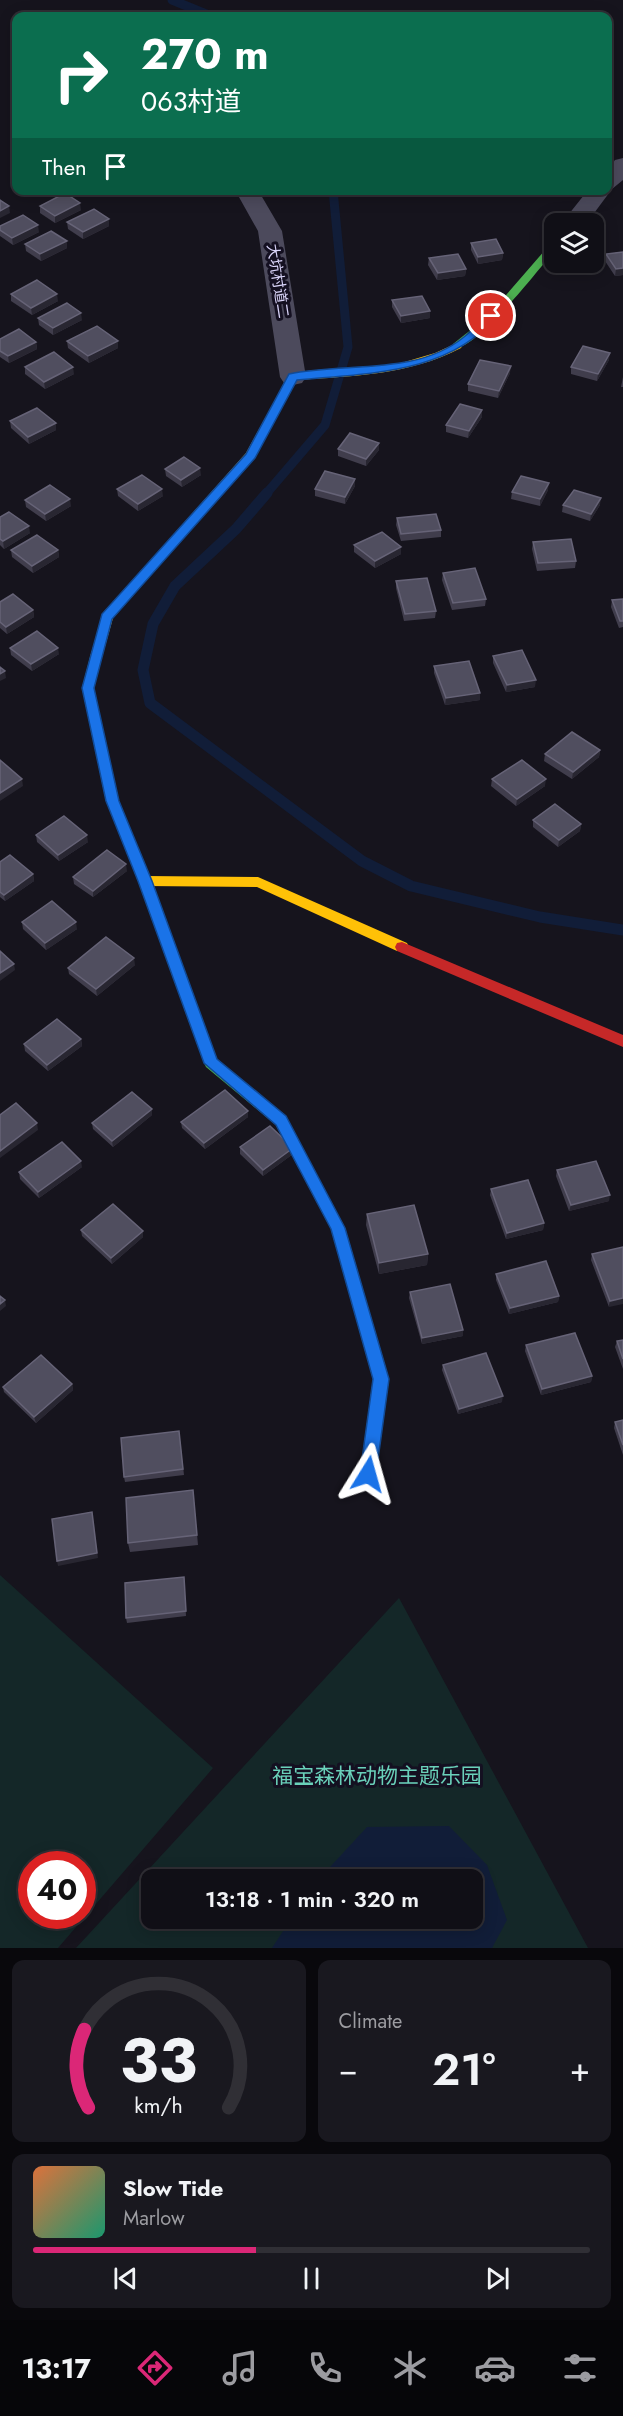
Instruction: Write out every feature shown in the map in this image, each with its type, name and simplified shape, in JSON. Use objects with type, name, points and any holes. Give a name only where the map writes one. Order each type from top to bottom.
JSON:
[{"type":"street","points":[[612,178],[623,165]]},
{"type":"street","name":"大坑村道二","points":[[249,195],[270,231],[293,377]]},
{"type":"street","points":[[582,213],[597,195]]},
{"type":"street","points":[[368,1474],[381,1379],[338,1228],[281,1121],[211,1063],[145,881],[112,801],[88,688],[106,617],[251,455],[293,377],[362,370],[433,358],[467,340],[504,304],[544,257]]},
{"type":"street","points":[[145,881],[258,882],[407,949],[623,1041]]},
{"type":"green space","points":[[0,1575],[213,1768],[96,1904],[96,1851],[18,1851],[18,1929],[74,1929],[58,1948],[0,1948]]},
{"type":"green space","name":"福宝森林动物主题乐园","points":[[399,1598],[588,1948],[76,1948],[96,1929],[141,1878],[141,1929],[483,1929],[483,1869],[149,1869]]},
{"type":"water","points":[[449,1826],[487,1865],[507,1920],[492,1948],[272,1948],[284,1929],[483,1929],[483,1869],[328,1869],[367,1827]]},
{"type":"building","points":[[61,195],[68,195],[80,203],[55,216],[40,206]]},
{"type":"building","points":[[0,200],[9,206],[0,211]]},
{"type":"building","points":[[94,209],[109,219],[83,232],[67,222]]},
{"type":"building","points":[[23,215],[38,225],[12,238],[0,230],[0,226]]},
{"type":"building","points":[[51,231],[67,241],[40,254],[25,244]]},
{"type":"building","points":[[496,239],[503,253],[478,257],[471,243]]},
{"type":"building","points":[[623,252],[623,268],[616,269],[606,254]]},
{"type":"building","points":[[458,254],[466,269],[438,273],[429,258]]},
{"type":"building","points":[[37,280],[57,294],[31,308],[11,294]]},
{"type":"building","points":[[422,296],[430,311],[401,316],[392,300]]},
{"type":"building","points":[[67,303],[81,313],[53,328],[38,318]]},
{"type":"building","points":[[97,326],[118,341],[88,356],[67,341]]},
{"type":"building","points":[[19,329],[36,342],[8,356],[0,351],[0,339]]},
{"type":"building","points":[[583,346],[610,353],[598,374],[571,367]]},
{"type":"building","points":[[54,352],[73,367],[44,382],[25,367]]},
{"type":"building","points":[[480,360],[511,366],[499,391],[468,384]]},
{"type":"building","points":[[460,404],[482,410],[469,431],[446,425]]},
{"type":"building","points":[[37,408],[56,423],[28,437],[10,421]]},
{"type":"building","points":[[350,433],[379,443],[366,459],[338,449]]},
{"type":"building","points":[[184,457],[200,468],[181,480],[165,469]]},
{"type":"building","points":[[325,471],[355,479],[345,497],[315,489]]},
{"type":"building","points":[[142,475],[162,489],[138,504],[117,489]]},
{"type":"building","points":[[521,476],[549,483],[540,499],[512,492]]},
{"type":"building","points":[[50,485],[70,499],[45,514],[25,500]]},
{"type":"building","points":[[574,490],[601,498],[591,514],[563,505]]},
{"type":"building","points":[[9,512],[29,526],[3,541],[0,539],[0,517]]},
{"type":"building","points":[[436,514],[441,530],[401,534],[397,518]]},
{"type":"building","points":[[382,532],[401,547],[375,561],[354,545]]},
{"type":"building","points":[[37,535],[58,550],[32,566],[11,550]]},
{"type":"building","points":[[571,539],[576,561],[538,563],[533,542]]},
{"type":"building","points":[[475,568],[486,599],[453,603],[443,573]]},
{"type":"building","points":[[427,578],[436,611],[405,614],[396,581]]},
{"type":"building","points":[[13,594],[33,610],[6,627],[0,622],[0,602]]},
{"type":"building","points":[[623,599],[623,621],[620,621],[612,600]]},
{"type":"building","points":[[37,631],[58,648],[31,664],[10,648]]},
{"type":"building","points":[[522,650],[536,680],[507,685],[493,656]]},
{"type":"building","points":[[469,661],[480,693],[446,698],[434,666]]},
{"type":"building","points":[[572,732],[600,750],[573,772],[545,754]]},
{"type":"building","points":[[0,760],[22,779],[0,793]]},
{"type":"building","points":[[522,760],[546,779],[517,799],[492,779]]},
{"type":"building","points":[[555,804],[581,824],[559,840],[533,820]]},
{"type":"building","points":[[64,816],[87,835],[58,855],[36,835]]},
{"type":"building","points":[[107,850],[126,864],[93,891],[73,877]]},
{"type":"building","points":[[10,855],[33,874],[4,895],[0,892],[0,862]]},
{"type":"building","points":[[52,901],[76,922],[45,943],[22,922]]},
{"type":"building","points":[[106,937],[134,958],[96,989],[68,968]]},
{"type":"building","points":[[0,951],[14,964],[0,973]]},
{"type":"building","points":[[57,1019],[81,1039],[47,1065],[24,1044]]},
{"type":"building","points":[[225,1090],[248,1111],[204,1143],[181,1122]]},
{"type":"building","points":[[132,1092],[152,1109],[112,1141],[92,1123]]},
{"type":"building","points":[[16,1103],[37,1123],[0,1151],[0,1115]]},
{"type":"building","points":[[270,1126],[293,1148],[263,1170],[240,1147]]},
{"type":"building","points":[[62,1142],[81,1161],[38,1192],[19,1172]]},
{"type":"building","points":[[596,1161],[610,1195],[571,1205],[557,1170]]},
{"type":"building","points":[[528,1180],[544,1223],[507,1233],[491,1189]]},
{"type":"building","points":[[113,1204],[143,1231],[111,1258],[81,1230]]},
{"type":"building","points":[[414,1205],[428,1254],[379,1263],[367,1214]]},
{"type":"building","points":[[623,1247],[623,1298],[610,1301],[592,1254]]},
{"type":"building","points":[[546,1261],[559,1296],[510,1308],[496,1274]]},
{"type":"building","points":[[450,1284],[463,1330],[422,1338],[410,1292]]},
{"type":"building","points":[[575,1333],[592,1376],[542,1389],[526,1345]]},
{"type":"building","points":[[623,1340],[623,1359],[617,1341]]},
{"type":"building","points":[[486,1353],[503,1396],[459,1409],[443,1365]]},
{"type":"building","points":[[41,1355],[72,1384],[34,1417],[3,1387]]},
{"type":"building","points":[[623,1420],[623,1445],[615,1422]]},
{"type":"building","points":[[179,1431],[183,1469],[124,1477],[121,1438]]},
{"type":"building","points":[[193,1490],[197,1535],[128,1543],[126,1498]]},
{"type":"building","points":[[92,1512],[97,1553],[57,1561],[52,1519]]},
{"type":"building","points":[[184,1577],[186,1611],[126,1618],[125,1583]]},
{"type":"waterway","points":[[172,0],[201,12]]},
{"type":"waterway","points":[[266,494],[325,425],[348,347],[333,195]]},
{"type":"waterway","points":[[267,493],[236,529],[175,586],[153,624],[143,670],[150,703],[362,861],[411,886],[540,917],[623,930]]},
{"type":"traffic: fast","points":[[457,346],[491,319],[544,257]]},
{"type":"traffic: fast","points":[[96,657],[88,688],[112,801],[145,881],[211,1063],[281,1121]]},
{"type":"traffic: slow","points":[[96,657],[107,617],[251,455],[293,377],[377,371],[419,363],[457,346]]},
{"type":"traffic: slow","points":[[145,881],[258,882],[402,947]]},
{"type":"traffic: slow","points":[[281,1121],[338,1228],[381,1379],[368,1474]]},
{"type":"traffic: jam","points":[[402,947],[623,1041]]},
{"type":"route","points":[[368,1474],[381,1379],[338,1228],[281,1121],[211,1063],[145,881],[112,801],[88,688],[106,617],[251,455],[293,377],[384,368],[433,358],[467,340],[491,316]]}]
